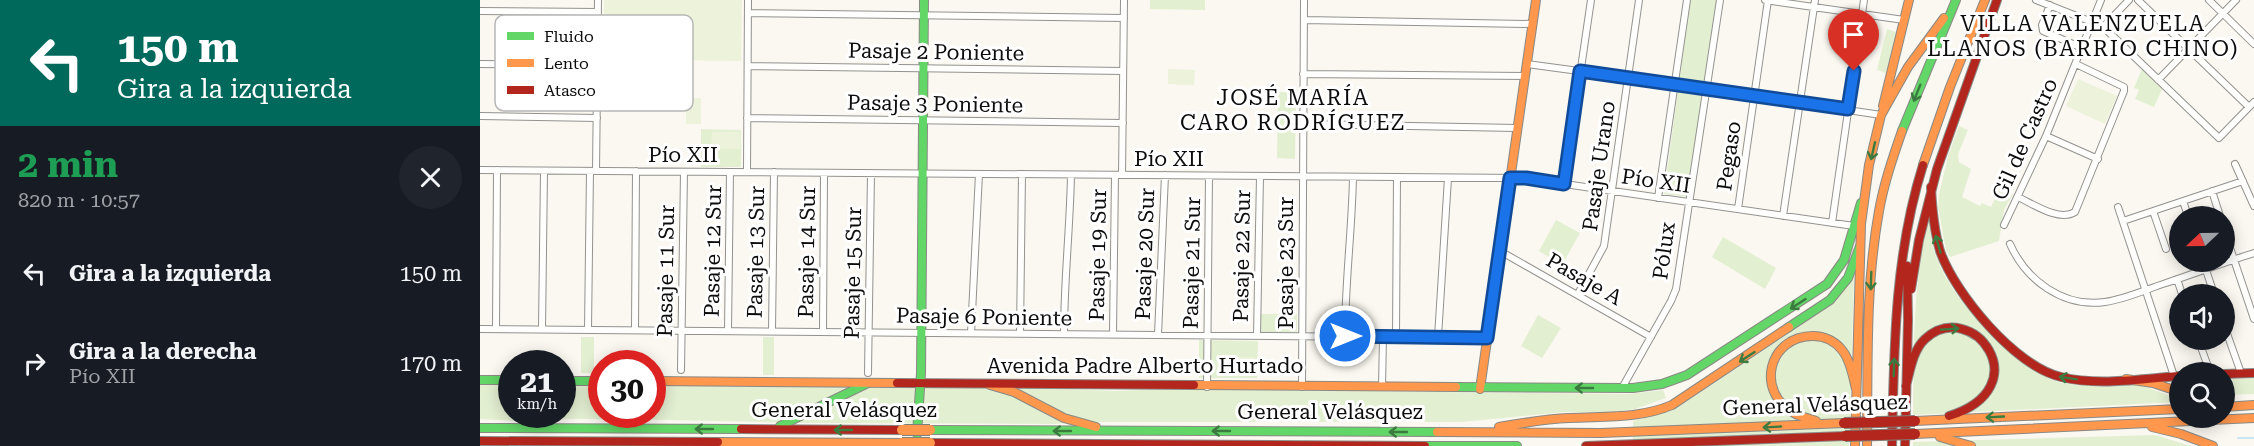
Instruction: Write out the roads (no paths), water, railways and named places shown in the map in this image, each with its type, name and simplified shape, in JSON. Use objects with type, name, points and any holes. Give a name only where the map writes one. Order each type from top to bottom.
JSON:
[{"type":"main road","points":[[916,446],[921,333],[924,0]]},
{"type":"main road","points":[[1480,389],[1536,0]]},
{"type":"main road","points":[[1855,446],[1860,246],[1865,188],[1909,0]]},
{"type":"main road","points":[[1881,115],[1908,67],[1956,0]]},
{"type":"main road","points":[[1868,446],[1871,279],[1879,210],[1896,145],[1956,0]]},
{"type":"main road","points":[[1892,446],[1898,297],[1903,246],[1912,201],[1932,133],[1985,0]]},
{"type":"main road","points":[[1908,320],[1916,255],[1930,187],[1978,44],[1997,0]]},
{"type":"main road","points":[[1930,187],[1934,230],[1948,271],[1968,303],[2005,341],[2036,368],[2058,377],[2074,380],[2169,376]]},
{"type":"main road","name":"Avenida Padre Alberto Hurtado","points":[[666,381],[868,378],[919,384],[1480,389],[1654,386],[1687,375],[1822,288],[1836,275],[1844,260],[1865,188]]},
{"type":"main road","points":[[1905,446],[1908,320],[1906,279],[1912,201]]},
{"type":"main road","points":[[1456,432],[1557,418],[1634,417],[1667,408],[1830,300],[1848,278],[1860,246]]},
{"type":"main road","points":[[1906,386],[1916,352],[1931,334],[1955,328],[1967,330],[1981,338],[1991,352],[1995,363],[1995,375],[1990,389],[1975,405],[1940,420]]},
{"type":"main road","points":[[1831,424],[1793,414],[1777,399],[1770,378],[1772,362],[1778,351],[1790,340],[1799,336],[1817,335],[1829,339],[1838,345],[1846,356],[1856,389]]},
{"type":"main road","points":[[2235,373],[2254,373]]},
{"type":"main road","points":[[762,430],[796,420],[868,378]]},
{"type":"main road","points":[[2126,379],[2153,383],[2169,388]]},
{"type":"main road","points":[[480,380],[498,380]]},
{"type":"main road","points":[[990,385],[1014,392],[1064,418],[1120,432]]},
{"type":"main road","points":[[2235,406],[2254,405]]},
{"type":"main road","name":"General Velásquez","points":[[480,428],[1120,432],[1662,432],[2169,410]]},
{"type":"main road","name":"General Velásquez","points":[[1586,446],[2254,418]]},
{"type":"main road","points":[[2128,424],[2167,430],[2213,446]]},
{"type":"main road","points":[[1915,434],[1947,438],[1971,446]]},
{"type":"main road","points":[[1796,446],[1823,437]]},
{"type":"main road","name":"General Velásquez","points":[[480,441],[1517,446]]},
{"type":"main road","points":[[1030,446],[1046,444]]},
{"type":"street","points":[[598,0],[598,15]]},
{"type":"street","name":"Pasaje 12 Sur","points":[[747,172],[748,0]]},
{"type":"street","points":[[1122,175],[1124,0]]},
{"type":"street","name":"Pasaje 23 Sur","points":[[1302,387],[1304,0]]},
{"type":"street","points":[[1564,184],[1591,0]]},
{"type":"street","name":"Pasaje Urano","points":[[1578,294],[1603,249],[1639,0]]},
{"type":"street","points":[[1658,198],[1687,0]]},
{"type":"street","name":"Pólux","points":[[1622,388],[1674,295],[1720,0]]},
{"type":"street","points":[[1767,0],[1814,4],[1904,20]]},
{"type":"street","name":"Pegaso","points":[[1738,209],[1767,0]]},
{"type":"street","points":[[1832,223],[1864,0]]},
{"type":"street","points":[[2036,0],[2093,20],[2103,27],[2219,138],[2252,105],[2138,0]]},
{"type":"street","name":"Gil de Castro","points":[[2004,225],[2046,136],[2101,0]]},
{"type":"street","points":[[2103,27],[2129,0]]},
{"type":"street","points":[[2209,0],[2254,44]]},
{"type":"street","points":[[2158,80],[2236,0]]},
{"type":"street","points":[[1784,216],[1814,4]]},
{"type":"street","points":[[2050,5],[2042,25],[2043,31],[2082,48]]},
{"type":"street","points":[[480,11],[598,12]]},
{"type":"street","points":[[748,13],[1124,18]]},
{"type":"street","points":[[1304,20],[1532,24]]},
{"type":"street","points":[[2018,197],[2059,215],[2070,215],[2074,212],[2098,159],[2124,93],[2124,87],[2076,64]]},
{"type":"street","name":"Pasaje 2 Poniente","points":[[747,66],[1123,71]]},
{"type":"street","points":[[1303,74],[1580,71],[1881,115]]},
{"type":"street","points":[[588,330],[597,111]]},
{"type":"street","points":[[480,116],[597,118]]},
{"type":"street","name":"Pasaje 3 Poniente","points":[[747,118],[1123,123]]},
{"type":"street","points":[[1303,124],[1517,128]]},
{"type":"street","points":[[2046,136],[2098,159]]},
{"type":"street","points":[[2235,164],[2254,206]]},
{"type":"street","name":"Pío XII","points":[[480,170],[1526,178],[1854,226]]},
{"type":"street","points":[[496,329],[497,170]]},
{"type":"street","points":[[542,329],[544,171]]},
{"type":"street","points":[[635,330],[636,171]]},
{"type":"street","name":"Pasaje 11 Sur","points":[[681,370],[684,172]]},
{"type":"street","name":"Pasaje 12 Sur","points":[[728,331],[730,172]]},
{"type":"street","name":"Pasaje 13 Sur","points":[[772,331],[774,172]]},
{"type":"street","name":"Pasaje 14 Sur","points":[[823,332],[824,173]]},
{"type":"street","name":"Pasaje 15 Sur","points":[[868,378],[872,173]]},
{"type":"street","points":[[971,333],[979,174]]},
{"type":"street","points":[[1020,334],[1022,174]]},
{"type":"street","points":[[1064,334],[1064,284],[1070,228],[1071,175]]},
{"type":"street","name":"Pasaje 19 Sur","points":[[1113,334],[1115,175]]},
{"type":"street","name":"Pasaje 20 Sur","points":[[1158,335],[1165,175]]},
{"type":"street","name":"Pasaje 21 Sur","points":[[1207,387],[1209,176]]},
{"type":"street","name":"Pasaje 22 Sur","points":[[1257,336],[1260,176]]},
{"type":"street","points":[[1345,336],[1345,290],[1350,246],[1353,177]]},
{"type":"street","points":[[1396,337],[1397,177]]},
{"type":"street","points":[[1438,337],[1448,178]]},
{"type":"street","points":[[2123,221],[2243,181]]},
{"type":"street","points":[[2212,191],[2217,206]]},
{"type":"street","points":[[2183,201],[2185,206]]},
{"type":"street","points":[[2118,207],[2172,362]]},
{"type":"street","points":[[2153,211],[2166,249]]},
{"type":"street","points":[[2010,244],[2020,264],[2042,285],[2067,298],[2090,303],[2106,302],[2197,272]]},
{"type":"street","name":"Pasaje A","points":[[1500,251],[1651,337]]},
{"type":"street","points":[[2235,259],[2254,253]]},
{"type":"street","points":[[2235,262],[2254,319]]},
{"type":"street","points":[[2177,279],[2179,284]]},
{"type":"street","name":"Pasaje 6 Poniente","points":[[480,328],[1487,338]]},
{"type":"street","points":[[1382,387],[1383,337]]},
{"type":"street","points":[[2233,350],[2241,373]]},
{"type":"waterway","points":[[2238,438],[2254,438]]},
{"type":"district","name":"VILLA VALENZUELA LLANOS (BARRIO CHINO)","points":[[2083,36]]},
{"type":"district","name":"JOSÉ MARÍA CARO RODRÍGUEZ","points":[[1293,110]]}]
